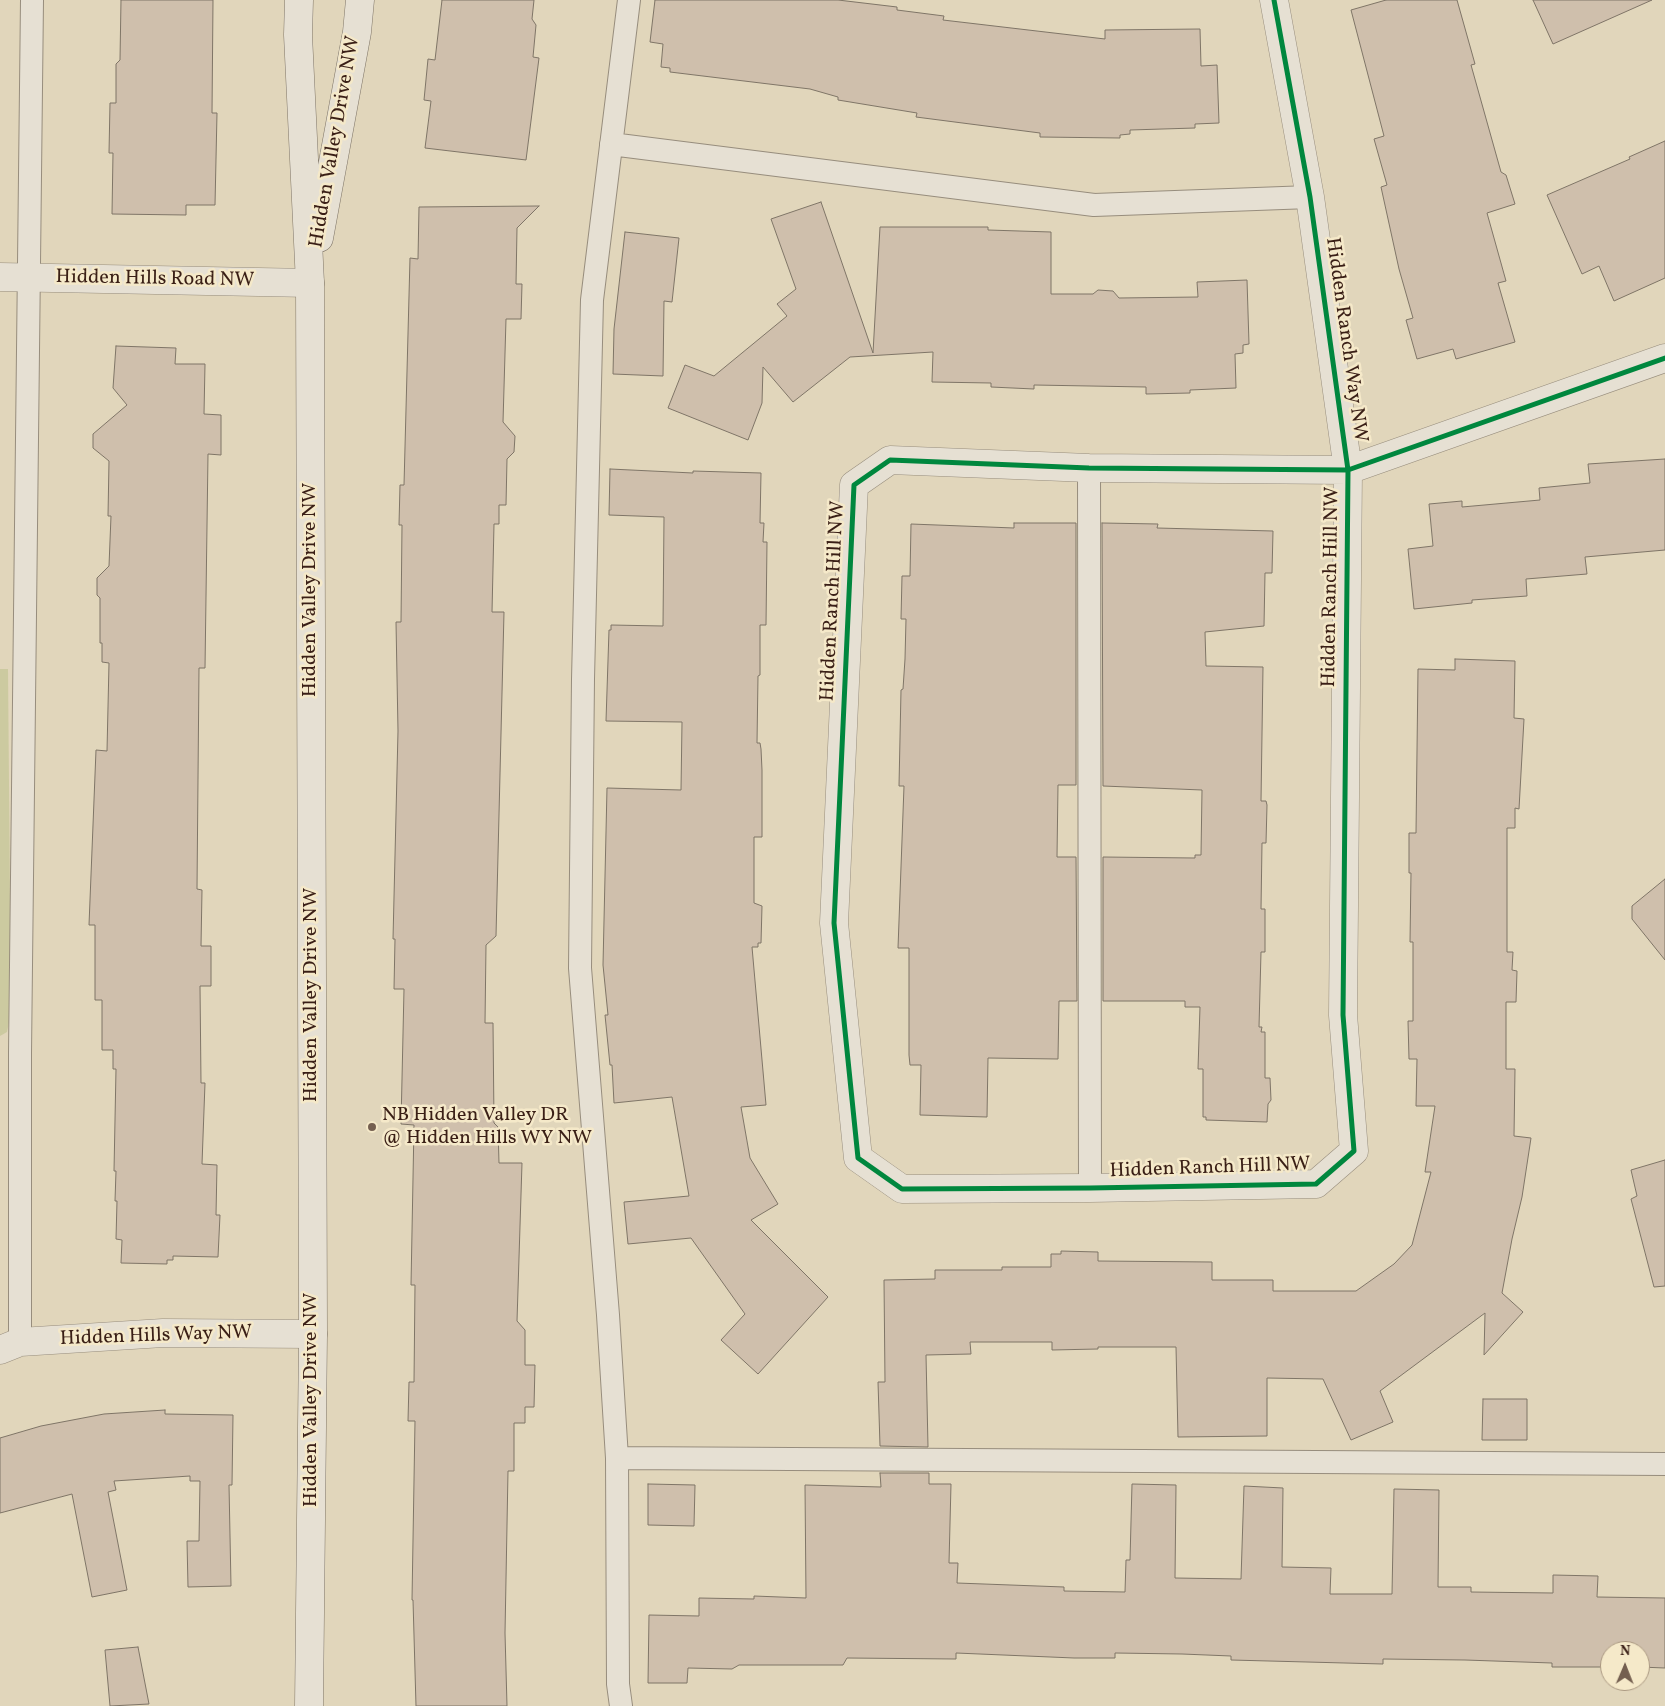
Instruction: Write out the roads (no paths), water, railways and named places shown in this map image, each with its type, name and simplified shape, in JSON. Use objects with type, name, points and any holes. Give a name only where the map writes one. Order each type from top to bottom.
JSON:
[{"type":"street","name":"Hidden Valley Drive NW","points":[[299,0],[298,34],[310,283],[313,1334],[309,1706]]},
{"type":"street","name":"Hidden Valley Drive NW","points":[[310,283],[357,32],[360,0]]},
{"type":"street","name":"Hidden Ranch Way NW","points":[[1274,0],[1310,197],[1348,470],[1665,358]]},
{"type":"street","name":"Hidden Hills Road NW","points":[[0,277],[310,283]]},
{"type":"street","name":"Hidden Ranch Hill NW","points":[[890,460],[1089,468],[1348,470],[1343,1015],[1354,1151],[1316,1184],[902,1189],[858,1158],[834,923],[854,485],[890,460]]},
{"type":"street","name":"Hidden Hills Way NW","points":[[10,1346],[163,1333],[313,1334]]},
{"type":"lane","points":[[10,1346],[10,1056],[28,278],[32,0]]},
{"type":"lane","points":[[621,1706],[618,1684],[617,1458],[607,1305],[580,968],[583,679],[592,300],[629,0]]},
{"type":"lane","points":[[612,144],[1094,205],[1310,197]]},
{"type":"lane","points":[[1089,468],[1090,1188]]},
{"type":"lane","points":[[617,1458],[1665,1464]]},
{"type":"place","name":"NB Hidden Valley DR @ Hidden Hills WY NW","points":[[372,1127]]}]
